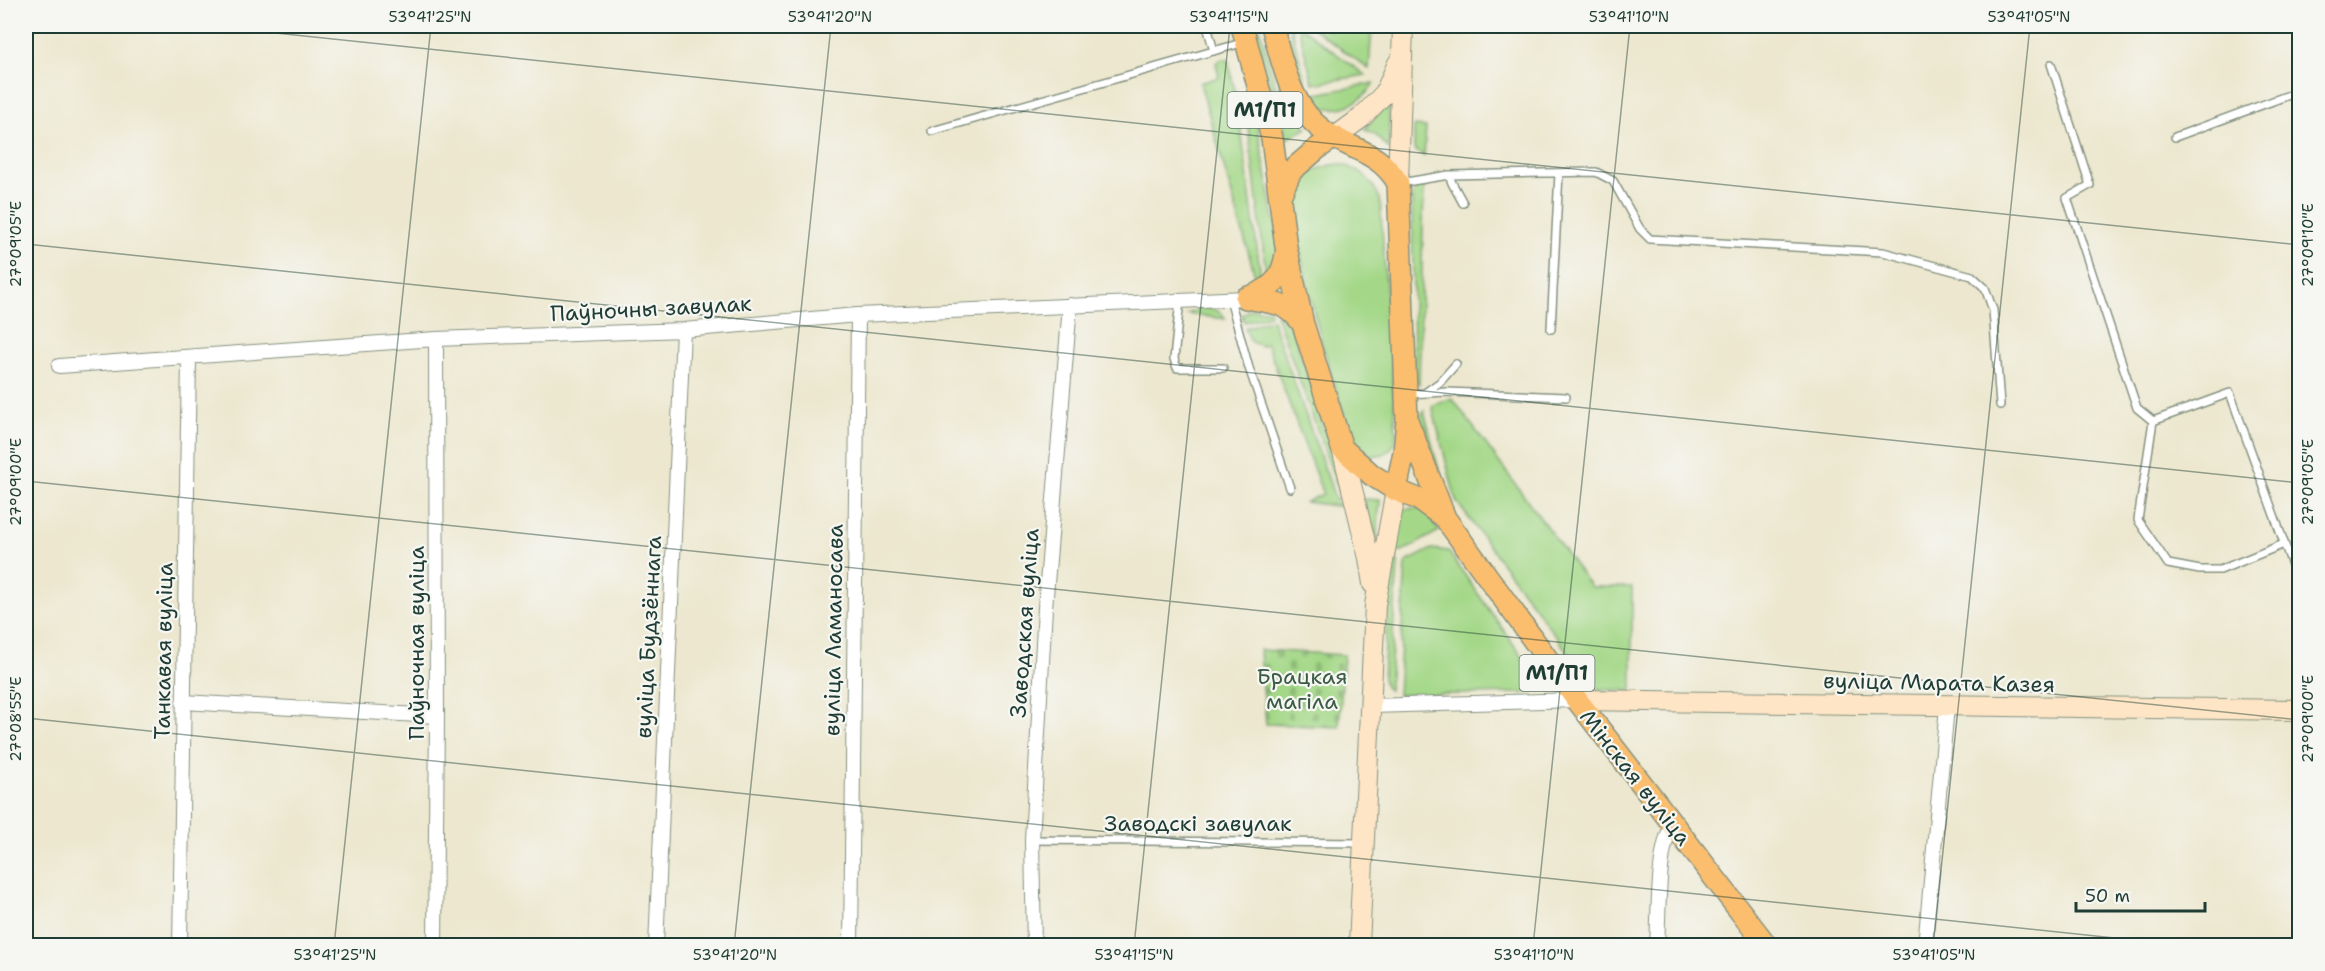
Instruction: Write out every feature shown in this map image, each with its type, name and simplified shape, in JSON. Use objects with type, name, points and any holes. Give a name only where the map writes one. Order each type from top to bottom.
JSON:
[{"type":"main road","name":"М1/П1","points":[[1272,26],[1292,91],[1316,124],[1335,137],[1369,153],[1391,171],[1398,183],[1415,394],[1407,420],[1446,518]]},
{"type":"main road","points":[[1398,183],[1403,26]]},
{"type":"main road","name":"М1/П1","points":[[1245,34],[1272,138],[1286,247],[1303,324],[1350,456],[1372,475],[1396,490],[1418,499],[1446,518]]},
{"type":"main road","points":[[1280,196],[1291,171],[1318,148],[1361,118],[1385,93],[1402,55]]},
{"type":"main road","points":[[1238,298],[1258,294],[1277,280],[1283,271],[1286,247]]},
{"type":"main road","points":[[1238,298],[1284,305],[1294,311],[1303,324]]},
{"type":"main road","points":[[1359,945],[1375,604],[1407,420]]},
{"type":"main road","points":[[1350,456],[1377,467],[1389,464],[1404,446]]},
{"type":"main road","points":[[1350,456],[1375,604]]},
{"type":"main road","name":"Мінская вуліца","points":[[1446,518],[1577,700],[1767,945]]},
{"type":"main road","name":"вуліца Марата Казея","points":[[1577,700],[2300,710]]},
{"type":"street","name":"Паўночны завулак","points":[[59,366],[436,339],[683,330],[858,315],[1238,298]]},
{"type":"street","name":"Заводская вуліца","points":[[1034,945],[1032,840],[1045,608],[1070,305]]},
{"type":"street","name":"вуліца Ламаносава","points":[[851,945],[858,315]]},
{"type":"street","name":"вуліца Будзённага","points":[[656,945],[683,330]]},
{"type":"street","name":"Паўночная вуліца","points":[[435,945],[438,716],[436,339]]},
{"type":"street","name":"Танкавая вуліца","points":[[180,945],[189,358]]},
{"type":"street","points":[[1371,706],[1577,700]]},
{"type":"street","points":[[183,702],[438,716]]},
{"type":"street","points":[[1926,945],[1947,706]]},
{"type":"street","points":[[1658,945],[1665,840],[1673,824]]},
{"type":"lane","points":[[1207,26],[1214,51]]},
{"type":"lane","points":[[932,131],[1214,51],[1245,34]]},
{"type":"lane","points":[[2051,64],[2090,184],[2067,198],[2137,408],[2153,421]]},
{"type":"lane","points":[[2175,137],[2300,91]]},
{"type":"lane","points":[[1398,183],[1449,175],[1596,172],[1613,181],[1640,229],[1650,239],[1883,252],[1972,276],[1985,288],[1993,310],[2000,405]]},
{"type":"lane","points":[[1551,329],[1559,173]]},
{"type":"lane","points":[[1449,175],[1463,203]]},
{"type":"lane","points":[[1238,298],[1249,368],[1290,488]]},
{"type":"lane","points":[[1180,300],[1174,359],[1177,368],[1223,368]]},
{"type":"lane","points":[[1415,394],[1440,382],[1456,364]]},
{"type":"lane","points":[[1415,394],[1447,392],[1566,397]]},
{"type":"lane","points":[[2153,421],[2230,393],[2300,587]]},
{"type":"lane","points":[[2153,421],[2138,520],[2168,564],[2200,570],[2220,570],[2284,544]]},
{"type":"lane","name":"Заводскі завулак","points":[[1032,840],[1364,843]]},
{"type":"green space","points":[[1253,26],[1259,26],[1276,87],[1271,88]]},
{"type":"green space","points":[[1289,26],[1291,26],[1305,80],[1299,82]]},
{"type":"green space","points":[[1299,26],[1365,75],[1313,84]]},
{"type":"green space","points":[[1310,26],[1322,26],[1328,31],[1347,26],[1372,26],[1369,69]]},
{"type":"green space","points":[[1222,59],[1228,60],[1237,100],[1262,284],[1258,286],[1200,83],[1219,77],[1216,63]]},
{"type":"green space","points":[[1374,83],[1358,101],[1343,107],[1326,108],[1307,96]]},
{"type":"green space","points":[[1284,99],[1287,108],[1307,128],[1286,139],[1278,100]]},
{"type":"green space","points":[[1389,103],[1389,149],[1377,136],[1364,129]]},
{"type":"green space","points":[[1254,107],[1280,251],[1267,281],[1246,110]]},
{"type":"green space","points":[[1414,126],[1426,127],[1424,156],[1414,149]]},
{"type":"green space","points":[[1342,164],[1366,177],[1374,186],[1380,199],[1396,432],[1392,448],[1376,456],[1366,455],[1361,451],[1349,430],[1313,310],[1292,208],[1302,181],[1314,171]]},
{"type":"green space","points":[[1424,185],[1419,384],[1415,380],[1414,367],[1412,198],[1416,188]]},
{"type":"green space","points":[[1200,308],[1218,311],[1226,319],[1188,314]]},
{"type":"green space","points":[[1250,309],[1269,310],[1270,315],[1244,322],[1242,315]]},
{"type":"green space","points":[[1276,314],[1287,321],[1295,336],[1361,546],[1359,547]]},
{"type":"green space","points":[[1272,319],[1338,506],[1306,502],[1323,494],[1267,344],[1261,346],[1251,342],[1245,328]]},
{"type":"green space","points":[[1452,398],[1591,587],[1632,587],[1632,691],[1597,689],[1589,681],[1456,501],[1432,406]]},
{"type":"green space","points":[[1424,411],[1445,496],[1418,429],[1420,416]]},
{"type":"green space","points":[[1364,499],[1380,500],[1376,545]]},
{"type":"green space","points":[[1419,508],[1428,514],[1439,531],[1402,552],[1392,551],[1398,513],[1405,509]]},
{"type":"green space","points":[[1432,549],[1448,551],[1542,685],[1533,691],[1523,693],[1398,695],[1406,562]]},
{"type":"green space","points":[[1391,562],[1398,562],[1389,690],[1385,687],[1383,678]]},
{"type":"green space","name":"Брацкая магіла","points":[[1260,650],[1344,655],[1339,727],[1266,724]]}]
